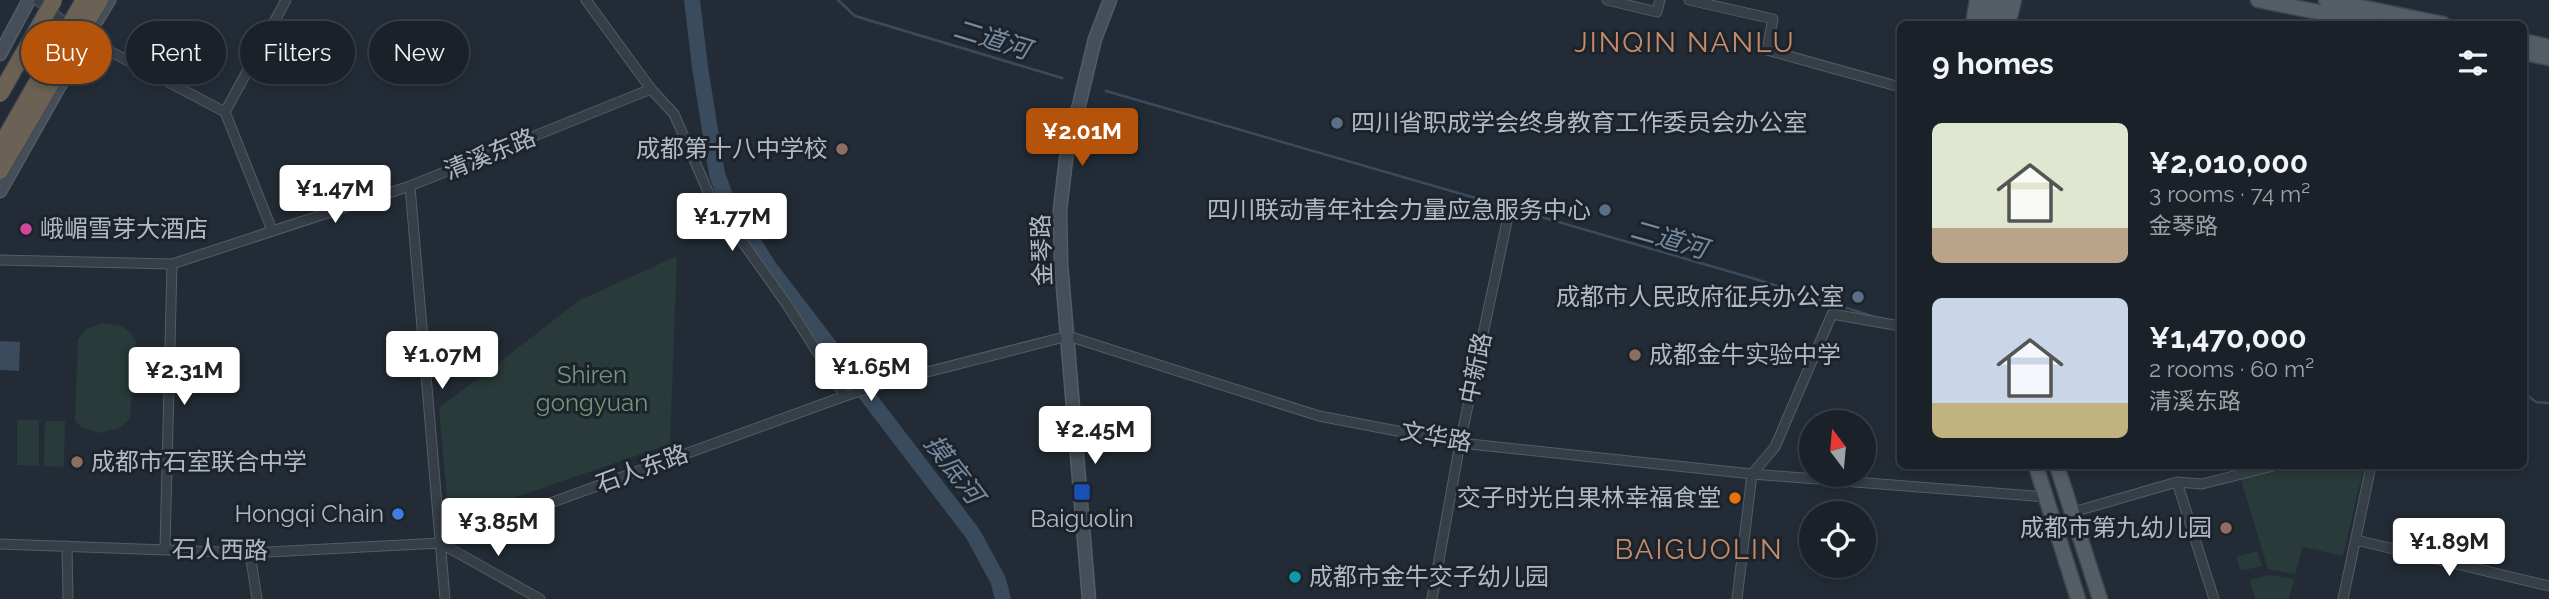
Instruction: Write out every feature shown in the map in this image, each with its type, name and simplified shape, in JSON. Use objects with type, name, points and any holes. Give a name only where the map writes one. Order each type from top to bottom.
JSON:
[{"type":"highway","points":[[0,72],[39,0]]},
{"type":"highway","points":[[0,94],[54,0]]},
{"type":"highway","points":[[0,147],[84,0]]},
{"type":"highway","points":[[0,171],[100,0]]},
{"type":"main road","points":[[1974,21],[1977,0]]},
{"type":"main road","points":[[1984,21],[1988,0]]},
{"type":"main road","points":[[1996,21],[2000,0]]},
{"type":"main road","points":[[2009,21],[2014,0]]},
{"type":"main road","points":[[2258,0],[2363,21]]},
{"type":"main road","points":[[2326,0],[2428,21]]},
{"type":"main road","points":[[2527,42],[2549,47]]},
{"type":"main road","points":[[2527,54],[2549,58]]},
{"type":"main road","points":[[2037,469],[2078,599]]},
{"type":"main road","points":[[2058,469],[2100,599]]},
{"type":"street","points":[[0,54],[29,0]]},
{"type":"street","points":[[39,0],[64,21]]},
{"type":"street","points":[[97,21],[109,0]]},
{"type":"street","points":[[225,112],[286,0]]},
{"type":"street","points":[[586,0],[651,89],[674,114],[710,196],[788,306],[845,396],[888,382],[1068,336]]},
{"type":"street","name":"金琴路","points":[[1089,599],[1061,263],[1060,210],[1066,159],[1095,39],[1110,0]]},
{"type":"street","points":[[1607,0],[1657,12],[1660,0]]},
{"type":"street","points":[[1689,0],[1773,19],[1768,50],[1897,86]]},
{"type":"street","points":[[112,53],[225,112],[272,230]]},
{"type":"street","points":[[0,191],[61,84]]},
{"type":"street","name":"清溪东路","points":[[0,260],[172,264],[410,186],[651,89]]},
{"type":"street","points":[[410,186],[445,599]]},
{"type":"street","name":"中新路","points":[[1432,599],[1460,443],[1507,221]]},
{"type":"street","points":[[165,548],[172,264]]},
{"type":"street","points":[[1737,599],[1752,474],[1775,447],[1832,314],[1897,325]]},
{"type":"street","name":"文华路","points":[[1068,336],[1319,416],[1460,443],[1752,474],[2046,497]]},
{"type":"street","name":"石人东路","points":[[440,542],[845,396]]},
{"type":"street","points":[[2073,512],[2177,482],[2202,484],[2261,469]]},
{"type":"street","points":[[2343,599],[2370,469]]},
{"type":"street","points":[[2177,482],[2214,599]]},
{"type":"street","points":[[2356,540],[2549,586]]},
{"type":"street","points":[[440,542],[540,599]]},
{"type":"street","name":"石人西路","points":[[0,544],[250,553],[440,542]]},
{"type":"street","points":[[67,546],[68,599]]},
{"type":"street","points":[[250,553],[257,599]]},
{"type":"green space","name":"Shiren gongyuan","points":[[677,256],[670,444],[449,520],[439,408],[580,300]]},
{"type":"green space","points":[[100,324],[121,326],[136,341],[130,418],[120,428],[99,433],[81,427],[75,421],[78,339],[87,329]]},
{"type":"green space","points":[[17,420],[39,420],[39,466],[17,465]]},
{"type":"green space","points":[[45,421],[65,421],[64,467],[44,466]]},
{"type":"green space","points":[[2269,469],[2363,469],[2343,556],[2303,547],[2295,574],[2268,569],[2240,477]]},
{"type":"green space","points":[[2257,551],[2262,566],[2241,571],[2236,557]]},
{"type":"green space","points":[[2268,575],[2294,579],[2289,599],[2255,599],[2250,580]]},
{"type":"water","points":[[0,341],[20,342],[19,371],[0,370]]},
{"type":"waterway","name":"摸底河","points":[[692,0],[717,174],[726,199],[769,267],[973,534],[998,580],[1003,599]]},
{"type":"waterway","name":"二道河","points":[[838,0],[855,16],[1062,78]]},
{"type":"waterway","name":"二道河","points":[[1106,91],[1752,278],[1875,317]]},
{"type":"waterway","name":"二道河","points":[[2527,395],[2536,402],[2549,403]]},
{"type":"place","name":"四川省职成学会终身教育工作委员会办公室","points":[[1337,123]]},
{"type":"place","name":"成都第十八中学校","points":[[842,149]]},
{"type":"place","name":"四川联动青年社会力量应急服务中心","points":[[1605,210]]},
{"type":"place","name":"峨嵋雪芽大酒店","points":[[26,229]]},
{"type":"place","name":"成都市人民政府征兵办公室","points":[[1858,297]]},
{"type":"place","name":"成都金牛实验中学","points":[[1635,355]]},
{"type":"place","name":"成都市石室联合中学","points":[[77,462]]},
{"type":"place","name":"Baiguolin","points":[[1082,492]]},
{"type":"place","name":"交子时光白果林幸福食堂","points":[[1735,498]]},
{"type":"place","name":"Hongqi Chain","points":[[398,514]]},
{"type":"place","name":"成都市第九幼儿园","points":[[2226,528]]},
{"type":"place","name":"成都市金牛交子幼儿园","points":[[1295,577]]},
{"type":"district","name":"JINQIN NANLU","points":[[1685,42]]},
{"type":"district","name":"BAIGUOLIN","points":[[1699,549]]}]
